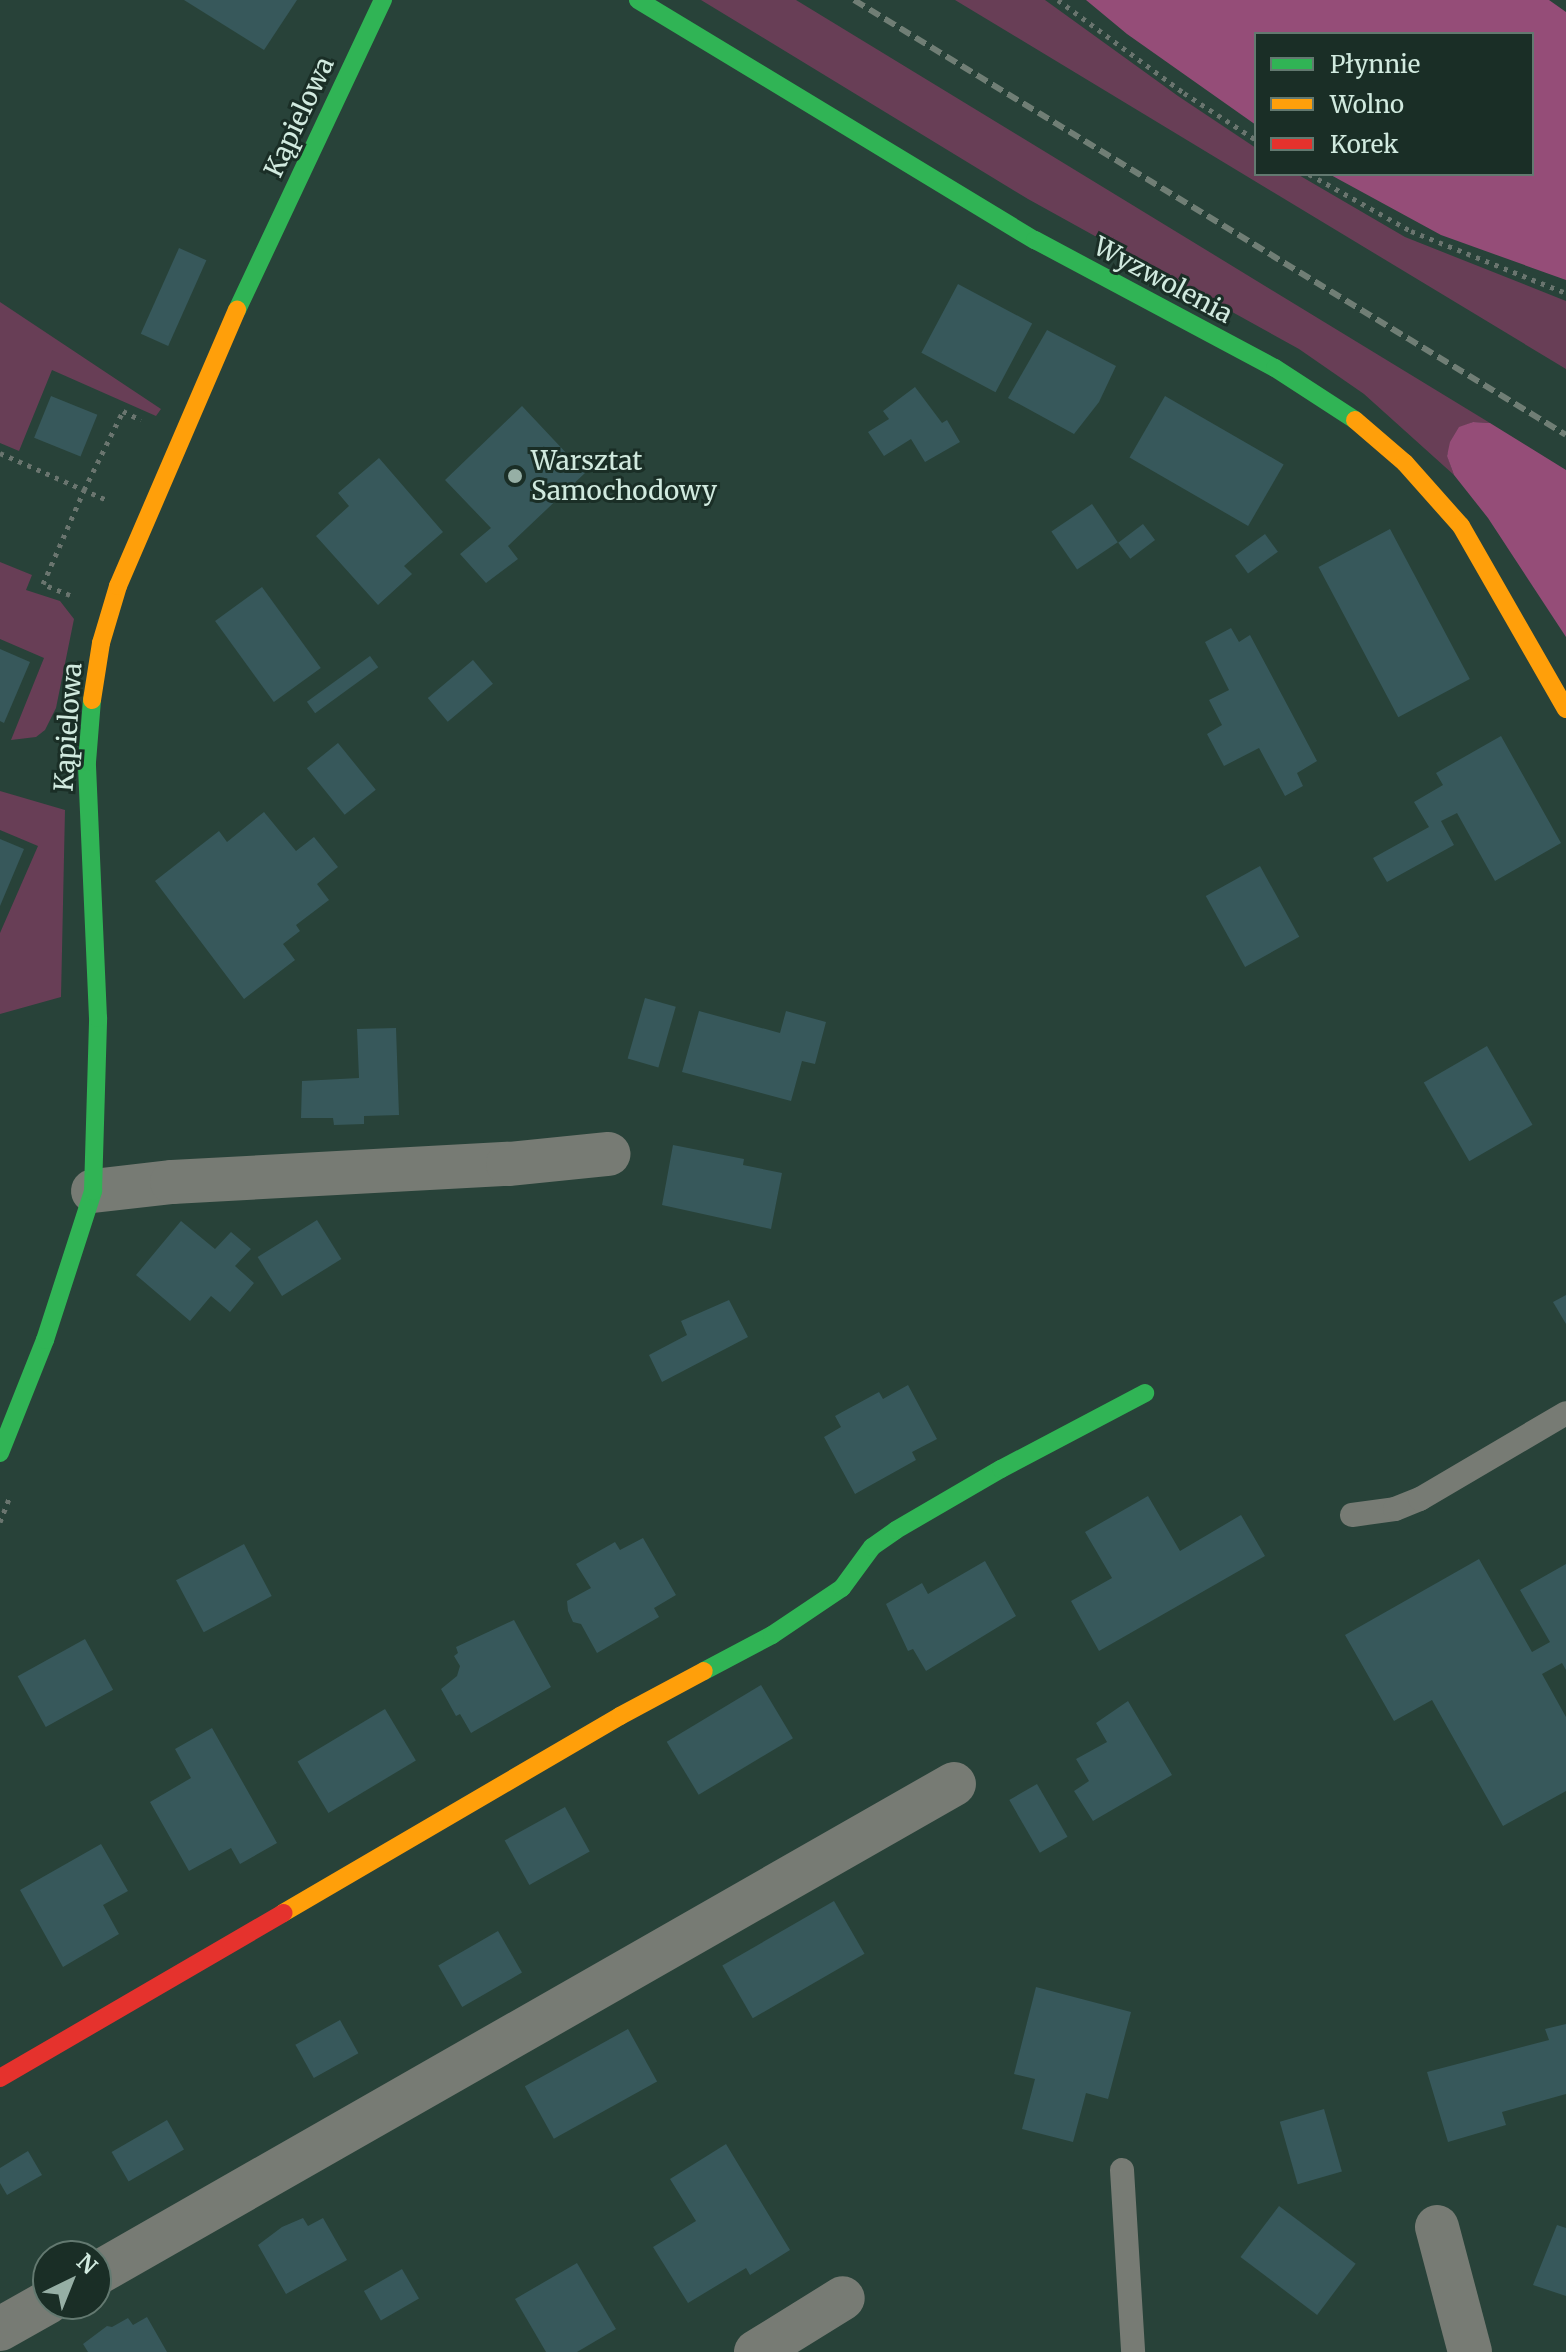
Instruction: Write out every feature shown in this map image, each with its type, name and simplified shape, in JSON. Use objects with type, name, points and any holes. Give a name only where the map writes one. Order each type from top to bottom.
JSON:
[{"type":"street","name":"Kąpielowa","points":[[0,1453],[50,1326],[93,1191],[98,1018],[87,762],[101,643],[118,586],[234,316],[383,0]]},
{"type":"street","name":"Wyzwolenia","points":[[638,0],[1035,240],[1118,287],[1275,368],[1344,411],[1405,463],[1461,526],[1566,709]]},
{"type":"street","points":[[93,1191],[172,1182],[508,1164],[609,1154]]},
{"type":"street","points":[[0,2078],[607,1724],[772,1635],[842,1588],[872,1547],[896,1530],[1036,1449],[1145,1393]]},
{"type":"street","points":[[112,2265],[954,1784]]},
{"type":"street","points":[[1437,2227],[1470,2352]]},
{"type":"street","points":[[756,2352],[843,2298]]},
{"type":"street","points":[[0,2329],[32,2311]]},
{"type":"lane","points":[[1352,1515],[1395,1509],[1420,1499],[1566,1413]]},
{"type":"lane","points":[[1122,2170],[1133,2352]]},
{"type":"path","points":[[1058,0],[1254,139]]},
{"type":"path","points":[[1313,176],[1411,231],[1566,293]]},
{"type":"path","points":[[0,453],[147,517]]},
{"type":"path","points":[[0,1522],[16,1481]]},
{"type":"shaded area","points":[[701,0],[796,0],[1490,423],[1473,422],[1459,428],[1447,455],[1454,475],[1364,394],[1299,349],[1028,199]]},
{"type":"shaded area","points":[[955,0],[1045,0],[1254,147],[1254,176],[1300,176],[1405,237],[1566,301],[1566,369]]},
{"type":"shaded area","points":[[1086,0],[1549,0],[1566,12],[1566,280],[1441,235],[1333,176],[1534,176],[1534,32],[1254,32],[1254,124],[1127,34]]},
{"type":"shaded area","points":[[0,302],[161,409],[156,416],[52,370],[19,451],[0,443]]},
{"type":"shaded area","points":[[1473,422],[1490,423],[1566,470],[1566,637],[1488,518],[1454,475],[1447,456],[1450,442],[1459,427]]},
{"type":"shaded area","points":[[0,562],[32,575],[26,590],[60,601],[74,619],[56,708],[45,730],[36,737],[11,740],[44,658],[0,639]]},
{"type":"shaded area","points":[[0,791],[65,810],[61,997],[0,1014],[0,933],[38,846],[0,830]]},
{"type":"building","points":[[184,0],[297,0],[264,50]]},
{"type":"building","points":[[179,248],[206,260],[168,346],[141,334]]},
{"type":"building","points":[[958,284],[1032,323],[996,392],[921,353]]},
{"type":"building","points":[[1047,330],[1116,366],[1099,402],[1074,434],[1008,398]]},
{"type":"building","points":[[915,387],[942,423],[947,420],[960,442],[925,462],[911,439],[884,456],[868,432],[889,419],[883,411]]},
{"type":"building","points":[[51,396],[97,415],[81,456],[34,438]]},
{"type":"building","points":[[1165,396],[1284,464],[1248,526],[1130,457]]},
{"type":"building","name":"Warsztat Samochodowy","points":[[522,406],[585,473],[508,546],[518,559],[486,583],[460,554],[491,528],[445,480]]},
{"type":"building","points":[[379,458],[443,532],[404,566],[412,574],[378,605],[316,536],[349,506],[338,493]]},
{"type":"building","points":[[1092,504],[1118,542],[1077,570],[1051,531]]},
{"type":"building","points":[[1143,524],[1155,540],[1130,559],[1118,543]]},
{"type":"building","points":[[1390,529],[1470,679],[1398,717],[1318,567]]},
{"type":"building","points":[[1265,534],[1278,552],[1248,574],[1235,556]]},
{"type":"building","points":[[262,587],[321,668],[274,702],[215,621]]},
{"type":"building","points":[[1231,628],[1239,642],[1250,635],[1317,761],[1297,773],[1303,786],[1285,796],[1259,748],[1224,766],[1207,734],[1222,725],[1209,700],[1229,690],[1205,642]]},
{"type":"building","points":[[0,649],[30,662],[4,723],[0,721]]},
{"type":"building","points":[[370,656],[378,667],[315,713],[307,702]]},
{"type":"building","points":[[473,660],[493,684],[448,722],[428,698]]},
{"type":"building","points":[[1501,736],[1561,843],[1495,881],[1457,813],[1441,821],[1454,845],[1387,882],[1373,858],[1429,827],[1414,802],[1443,785],[1436,773]]},
{"type":"building","points":[[338,743],[376,790],[345,815],[307,768]]},
{"type":"building","points":[[264,812],[296,851],[314,837],[338,867],[317,884],[329,900],[296,925],[300,931],[283,944],[295,960],[244,999],[155,881],[219,831],[227,842]]},
{"type":"building","points":[[0,839],[24,849],[0,906]]},
{"type":"building","points":[[1260,866],[1299,937],[1245,967],[1206,896]]},
{"type":"building","points":[[645,998],[676,1007],[658,1067],[628,1059]]},
{"type":"building","points":[[699,1011],[780,1033],[786,1011],[826,1022],[815,1064],[802,1061],[791,1101],[682,1072]]},
{"type":"building","points":[[396,1028],[399,1115],[364,1116],[364,1124],[334,1125],[333,1118],[301,1118],[302,1081],[359,1078],[357,1029]]},
{"type":"building","points":[[1487,1046],[1533,1125],[1469,1161],[1424,1082]]},
{"type":"building","points":[[673,1145],[744,1159],[743,1165],[782,1173],[771,1229],[662,1205]]},
{"type":"building","points":[[317,1220],[341,1259],[282,1296],[258,1257]]},
{"type":"building","points":[[181,1221],[215,1249],[231,1232],[251,1249],[235,1266],[254,1283],[230,1312],[211,1296],[190,1321],[136,1275]]},
{"type":"building","points":[[1566,1295],[1566,1324],[1553,1302]]},
{"type":"building","points":[[729,1300],[748,1337],[662,1382],[649,1355],[687,1335],[681,1321]]},
{"type":"building","points":[[908,1385],[937,1439],[912,1452],[916,1460],[855,1494],[824,1437],[841,1427],[835,1416],[879,1392],[883,1399]]},
{"type":"building","points":[[1148,1496],[1180,1551],[1241,1515],[1265,1556],[1099,1651],[1071,1601],[1112,1578],[1085,1532]]},
{"type":"building","points":[[643,1538],[676,1595],[654,1608],[659,1617],[597,1653],[581,1624],[573,1622],[568,1611],[567,1601],[591,1588],[576,1564],[615,1542],[620,1550]]},
{"type":"building","points":[[244,1544],[272,1596],[204,1632],[176,1580]]},
{"type":"building","points":[[1479,1559],[1532,1652],[1550,1642],[1520,1590],[1566,1564],[1566,1670],[1562,1663],[1542,1674],[1566,1717],[1566,1791],[1503,1826],[1432,1700],[1394,1721],[1345,1635]]},
{"type":"building","points":[[985,1561],[1016,1616],[926,1671],[913,1649],[908,1651],[886,1604],[922,1583],[928,1594]]},
{"type":"building","points":[[514,1620],[551,1687],[471,1733],[460,1714],[456,1716],[441,1689],[457,1676],[460,1666],[454,1656],[458,1653],[456,1647]]},
{"type":"building","points":[[85,1639],[113,1690],[46,1727],[18,1676]]},
{"type":"building","points":[[761,1685],[793,1738],[699,1795],[667,1742]]},
{"type":"building","points":[[1128,1701],[1172,1775],[1093,1821],[1074,1791],[1089,1781],[1076,1759],[1107,1742],[1096,1723]]},
{"type":"building","points":[[385,1709],[416,1760],[328,1813],[298,1762]]},
{"type":"building","points":[[212,1728],[277,1843],[240,1864],[231,1848],[189,1871],[150,1802],[191,1778],[175,1749]]},
{"type":"building","points":[[1037,1784],[1068,1837],[1040,1853],[1009,1800]]},
{"type":"building","points":[[565,1807],[590,1852],[529,1885],[505,1840]]},
{"type":"building","points":[[101,1844],[128,1891],[103,1905],[119,1934],[63,1967],[20,1890]]},
{"type":"building","points":[[834,1901],[864,1954],[753,2018],[722,1966]]},
{"type":"building","points":[[498,1931],[522,1973],[462,2007],[438,1966]]},
{"type":"building","points":[[1036,1987],[1131,2012],[1108,2099],[1086,2093],[1073,2142],[1022,2129],[1035,2079],[1014,2074]]},
{"type":"building","points":[[340,2020],[358,2053],[314,2078],[295,2045]]},
{"type":"building","points":[[1566,2024],[1566,2094],[1502,2112],[1506,2125],[1448,2142],[1427,2072],[1549,2040],[1545,2029]]},
{"type":"building","points":[[628,2029],[657,2081],[554,2139],[525,2086]]},
{"type":"building","points":[[1324,2109],[1342,2171],[1298,2184],[1280,2122]]},
{"type":"building","points":[[167,2120],[184,2149],[129,2181],[112,2152]]},
{"type":"building","points":[[726,2144],[790,2250],[750,2275],[746,2268],[688,2303],[653,2247],[696,2221],[670,2179]]},
{"type":"building","points":[[28,2151],[42,2175],[7,2195],[0,2183],[0,2168]]},
{"type":"building","points":[[1279,2206],[1356,2264],[1317,2315],[1240,2257]]},
{"type":"building","points":[[303,2218],[308,2226],[323,2218],[347,2260],[286,2294],[258,2245],[282,2227]]},
{"type":"building","points":[[1557,2225],[1566,2228],[1566,2296],[1533,2285]]},
{"type":"building","points":[[577,2263],[616,2329],[577,2352],[546,2352],[515,2299]]},
{"type":"building","points":[[402,2269],[419,2298],[381,2320],[364,2291]]},
{"type":"building","points":[[147,2317],[167,2352],[88,2352],[83,2344],[107,2326],[112,2327],[128,2318],[133,2325]]},
{"type":"railway","points":[[854,0],[1566,435]]},
{"type":"traffic: fast","points":[[237,310],[383,0]]},
{"type":"traffic: fast","points":[[638,0],[1035,240],[1275,368],[1355,420]]},
{"type":"traffic: fast","points":[[0,1453],[45,1340],[93,1191],[98,1018],[87,762],[92,700]]},
{"type":"traffic: fast","points":[[704,1671],[772,1635],[842,1588],[872,1547],[896,1530],[1001,1469],[1145,1393]]},
{"type":"traffic: slow","points":[[92,700],[101,643],[118,586],[237,310]]},
{"type":"traffic: slow","points":[[1355,420],[1405,463],[1461,526],[1566,709]]},
{"type":"traffic: slow","points":[[283,1913],[620,1716],[704,1671]]},
{"type":"traffic: jam","points":[[0,2078],[283,1913]]},
{"type":"place","name":"Warsztat Samochodowy","points":[[515,476]]}]
